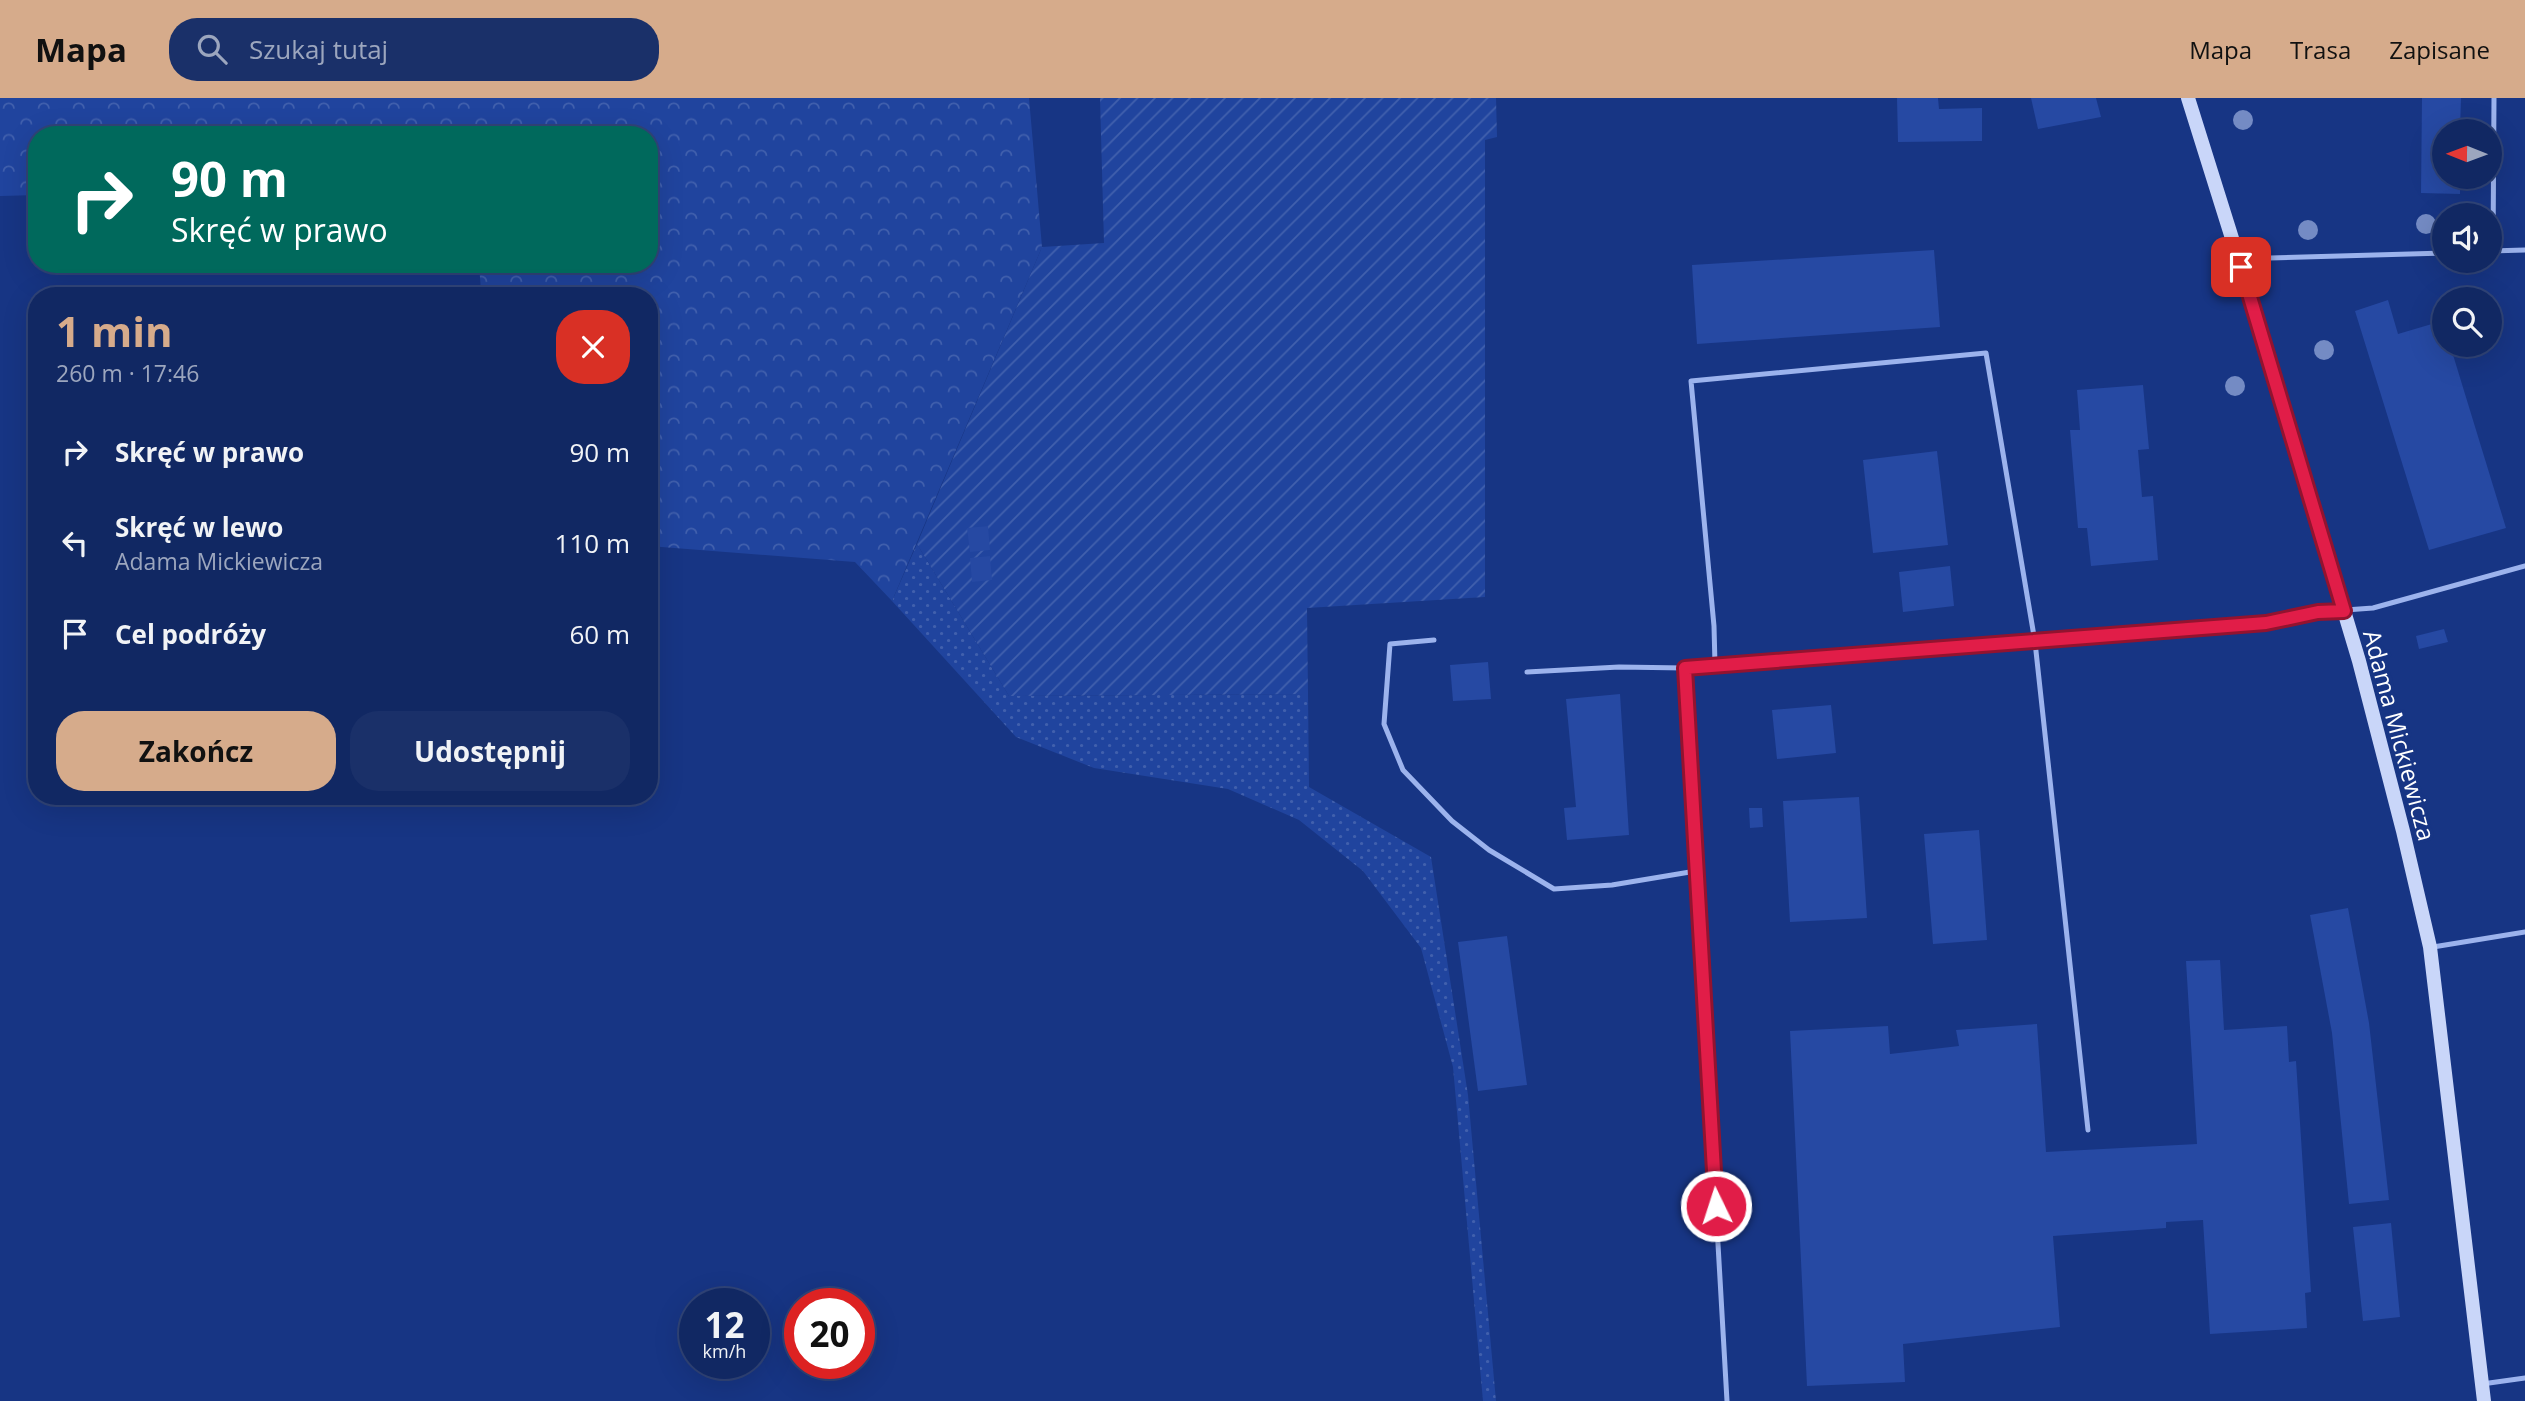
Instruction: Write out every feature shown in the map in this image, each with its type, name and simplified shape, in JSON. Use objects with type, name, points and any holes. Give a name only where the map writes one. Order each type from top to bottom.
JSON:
[{"type":"street","name":"Adama Mickiewicza","points":[[2188,98],[2344,611],[2400,818],[2430,947],[2484,1401]]},
{"type":"lane","points":[[2493,203],[2494,98]]},
{"type":"lane","points":[[2502,251],[2525,250]]},
{"type":"lane","points":[[2241,267],[2270,258],[2432,253]]},
{"type":"lane","points":[[1715,665],[1714,626],[1691,381],[1986,354],[2035,642],[2088,1130]]},
{"type":"lane","points":[[1527,672],[1619,667],[1685,668],[2266,623],[2318,612],[2396,603],[2525,566]]},
{"type":"lane","points":[[1434,640],[1390,644],[1384,724],[1403,770],[1452,821],[1489,850],[1554,889],[1612,885],[1696,871]]},
{"type":"lane","points":[[1685,668],[1727,1401]]},
{"type":"lane","points":[[2430,947],[2525,932]]},
{"type":"lane","points":[[2482,1384],[2525,1378]]},
{"type":"green space","points":[[0,98],[1029,98],[1042,247],[892,601],[855,562],[658,547],[658,287],[481,287],[480,273],[658,273],[658,126],[28,126],[28,195],[0,196]]},
{"type":"green space","points":[[1100,98],[1496,98],[1497,137],[1485,140],[1485,597],[1307,608],[1308,694],[1009,696],[917,544],[1042,247],[1104,243]]},
{"type":"green space","points":[[917,544],[1009,696],[1308,694],[1309,787],[1431,857],[1468,1095],[1496,1401],[1483,1401],[1453,1067],[1421,948],[1363,871],[1299,820],[1228,789],[1094,768],[1016,737],[892,601]]},
{"type":"building","points":[[1897,98],[1938,98],[1939,109],[1982,108],[1982,141],[1898,142]]},
{"type":"building","points":[[2031,98],[2096,98],[2101,117],[2038,129]]},
{"type":"building","points":[[2422,98],[2461,98],[2460,119],[2432,119],[2432,189],[2460,189],[2460,194],[2421,193]]},
{"type":"building","points":[[1934,250],[1940,327],[1697,344],[1692,265]]},
{"type":"building","points":[[2388,300],[2398,334],[2432,324],[2432,357],[2454,357],[2506,528],[2429,550],[2355,311]]},
{"type":"building","points":[[2143,385],[2149,449],[2138,450],[2142,497],[2153,496],[2158,560],[2091,566],[2087,528],[2078,528],[2070,430],[2080,430],[2077,390]]},
{"type":"building","points":[[1937,451],[1948,545],[1873,553],[1863,460]]},
{"type":"building","points":[[988,526],[990,550],[970,552],[967,528]]},
{"type":"building","points":[[990,556],[992,580],[972,582],[970,558]]},
{"type":"building","points":[[1950,566],[1954,606],[1903,612],[1899,572]]},
{"type":"building","points":[[2444,629],[2448,642],[2419,649],[2416,636]]},
{"type":"building","points":[[1488,662],[1491,699],[1453,701],[1450,665]]},
{"type":"building","points":[[1620,694],[1629,835],[1567,840],[1564,808],[1576,807],[1566,699]]},
{"type":"building","points":[[1831,705],[1836,753],[1777,759],[1772,710]]},
{"type":"building","points":[[1859,797],[1867,918],[1790,922],[1783,801]]},
{"type":"building","points":[[1749,808],[1762,808],[1763,827],[1750,828]]},
{"type":"building","points":[[1979,830],[1987,940],[1933,944],[1924,834]]},
{"type":"building","points":[[2348,908],[2369,1023],[2389,1200],[2349,1204],[2332,1033],[2310,915]]},
{"type":"building","points":[[1507,936],[1527,1085],[1478,1091],[1458,942]]},
{"type":"building","points":[[2220,960],[2224,1030],[2287,1026],[2289,1062],[2296,1061],[2311,1292],[2305,1293],[2307,1328],[2210,1334],[2203,1220],[2166,1222],[2166,1228],[2053,1236],[2060,1327],[1903,1344],[1905,1382],[1807,1386],[1790,1031],[1888,1026],[1890,1054],[1959,1046],[1956,1030],[2037,1024],[2046,1152],[2197,1144],[2186,961]]},
{"type":"building","points":[[2391,1223],[2400,1317],[2363,1321],[2353,1227]]},
{"type":"route","points":[[1716,1206],[1685,668],[2266,623],[2318,612],[2344,611],[2241,267]]}]
